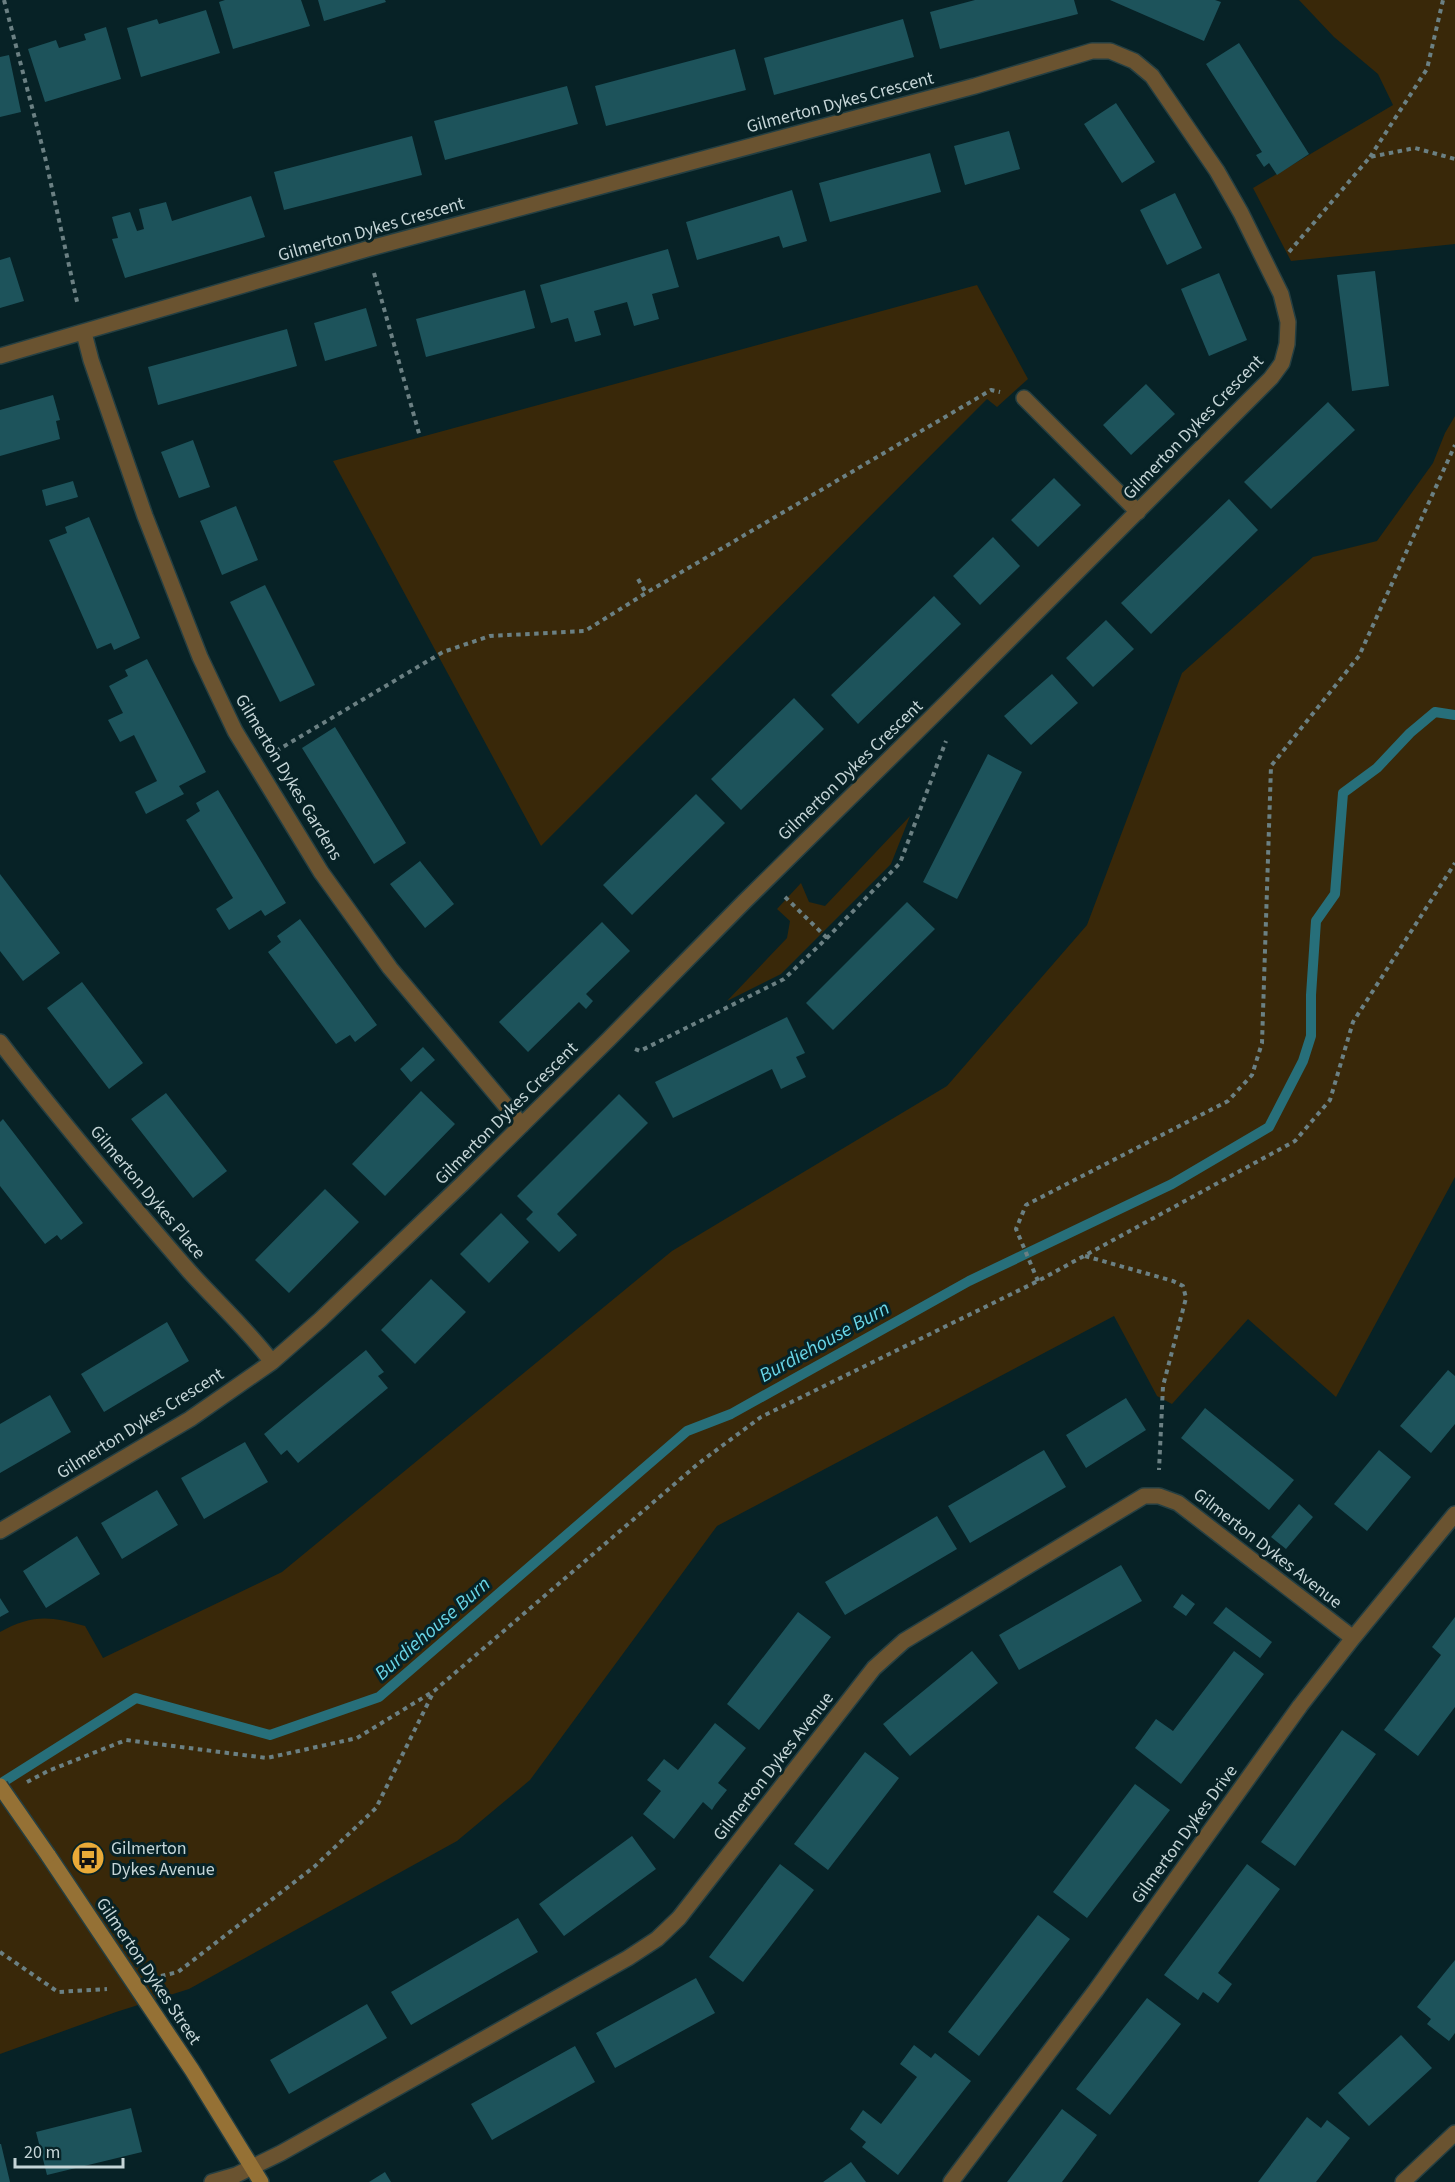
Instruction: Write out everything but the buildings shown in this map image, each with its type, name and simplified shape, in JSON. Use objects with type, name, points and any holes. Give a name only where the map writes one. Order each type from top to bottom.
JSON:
[{"type":"main road","name":"Gilmerton Dykes Street","points":[[0,1786],[192,2070],[261,2182]]},
{"type":"street","name":"Gilmerton Dykes Crescent","points":[[0,356],[367,249],[975,86],[1092,51],[1110,51],[1134,60],[1152,76],[1217,171],[1241,213],[1281,294],[1288,322],[1287,344],[1282,363],[1271,378],[608,1040],[328,1312],[272,1362],[190,1419],[0,1531]]},
{"type":"street","name":"Gilmerton Dykes Gardens","points":[[84,333],[91,360],[145,516],[200,657],[235,731],[321,872],[390,968],[522,1125]]},
{"type":"street","points":[[1024,398],[1138,512]]},
{"type":"street","name":"Gilmerton Dykes Place","points":[[0,1042],[5,1060],[199,1282],[256,1340],[272,1362]]},
{"type":"street","name":"Gilmerton Dykes Avenue","points":[[212,2182],[252,2168],[608,1970],[657,1939],[679,1918],[874,1668],[904,1641],[1144,1497],[1158,1496],[1178,1503],[1353,1638]]},
{"type":"street","name":"Gilmerton Dykes Drive","points":[[951,2182],[1096,1990],[1300,1706],[1455,1514]]},
{"type":"street","points":[[1403,2182],[1455,2133]]},
{"type":"path","points":[[4,0],[45,157],[84,333]]},
{"type":"path","points":[[1267,265],[1292,251],[1370,157],[1427,69],[1443,0]]},
{"type":"path","points":[[1370,157],[1415,148],[1455,159]]},
{"type":"path","points":[[367,249],[420,437]]},
{"type":"path","points":[[254,763],[443,652],[490,636],[585,632],[646,593],[991,390],[1024,398]]},
{"type":"path","points":[[1038,1281],[1016,1229],[1026,1204],[1228,1101],[1252,1075],[1262,1043],[1271,766],[1359,656],[1455,445]]},
{"type":"path","points":[[638,579],[646,593]]},
{"type":"path","points":[[608,1040],[640,1051],[784,979],[827,938],[900,863],[947,738],[950,699]]},
{"type":"path","points":[[19,1786],[48,1771],[126,1740],[267,1758],[357,1738],[434,1691],[699,1463],[762,1417],[1038,1281],[1295,1141],[1329,1100],[1353,1022],[1455,863]]},
{"type":"path","points":[[767,879],[827,938]]},
{"type":"path","points":[[1084,1256],[1173,1281],[1182,1286],[1186,1298],[1163,1386],[1158,1496]]},
{"type":"path","points":[[0,1952],[58,1992],[98,1990],[178,1972],[314,1867],[376,1808],[434,1691]]},
{"type":"shaded area","points":[[1299,0],[1455,0],[1455,244],[1291,261],[1253,188],[1393,105],[1378,74],[1334,37]]},
{"type":"shaded area","points":[[977,285],[1028,379],[997,407],[987,399],[541,846],[333,461]]},
{"type":"shaded area","points":[[1455,416],[1455,1177],[1336,1397],[1248,1319],[1172,1404],[1157,1396],[1114,1316],[717,1526],[530,1780],[457,1841],[189,1989],[116,2012],[0,2054],[0,1632],[22,1622],[42,1618],[85,1626],[103,1658],[282,1572],[672,1251],[947,1086],[1087,925],[1182,673],[1313,557],[1377,541],[1433,463],[1445,433]]},
{"type":"shaded area","points":[[910,816],[891,864],[781,974],[727,1001],[787,938],[790,921],[777,909],[801,883],[809,902],[825,906]]},
{"type":"waterway","name":"Burdiehouse Burn","points":[[0,1784],[136,1698],[270,1735],[379,1697],[687,1431],[731,1414],[969,1281],[1172,1184],[1269,1127],[1303,1061],[1311,1036],[1316,921],[1335,894],[1343,793],[1377,768],[1410,733],[1435,712],[1455,715]]},
{"type":"place","name":"Gilmerton Dykes Avenue","points":[[88,1858]]}]
